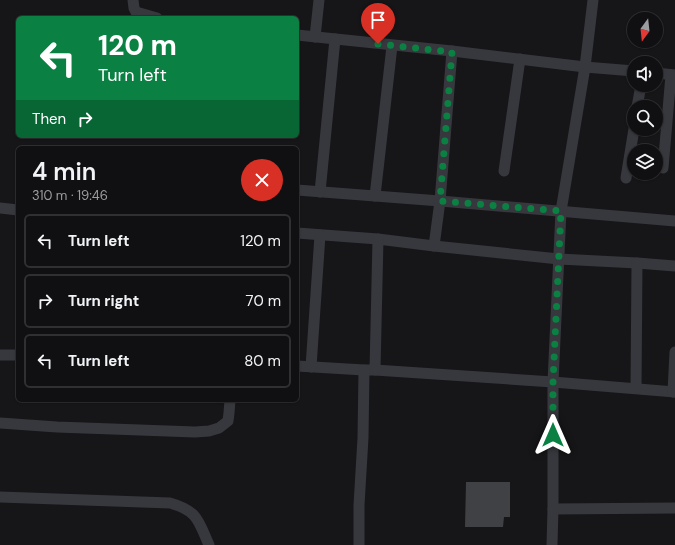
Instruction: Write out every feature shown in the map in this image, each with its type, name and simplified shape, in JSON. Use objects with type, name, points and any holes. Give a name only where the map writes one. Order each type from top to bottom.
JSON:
[{"type":"street","points":[[134,0],[134,8],[136,12],[150,16]]},
{"type":"street","points":[[315,37],[319,0]]},
{"type":"street","points":[[552,545],[553,382],[561,211],[585,67],[593,0]]},
{"type":"street","points":[[299,35],[627,70]]},
{"type":"street","points":[[320,192],[335,39]]},
{"type":"street","points":[[375,196],[392,46]]},
{"type":"street","points":[[434,246],[440,201],[452,52]]},
{"type":"street","points":[[504,172],[520,59]]},
{"type":"street","points":[[663,74],[673,75],[663,168]]},
{"type":"street","points":[[626,178],[633,136]]},
{"type":"street","points":[[299,190],[675,221]]},
{"type":"street","points":[[0,208],[16,210]]},
{"type":"street","points":[[299,233],[378,239],[559,259],[675,266]]},
{"type":"street","points":[[310,367],[320,235]]},
{"type":"street","points":[[360,545],[359,505],[378,239]]},
{"type":"street","points":[[636,388],[637,263]]},
{"type":"street","points":[[299,366],[553,382],[674,392],[675,352]]},
{"type":"street","points":[[0,355],[16,355]]},
{"type":"street","points":[[0,423],[195,432],[209,431],[218,428],[228,421],[230,402]]},
{"type":"street","points":[[0,497],[170,503],[185,509],[197,518],[209,545]]},
{"type":"street","points":[[553,509],[675,508]]},
{"type":"building","points":[[466,482],[510,482],[510,517],[504,517],[503,527],[465,527]]},
{"type":"route","points":[[378,44],[452,52],[440,201],[561,211],[553,382],[553,435]]}]
